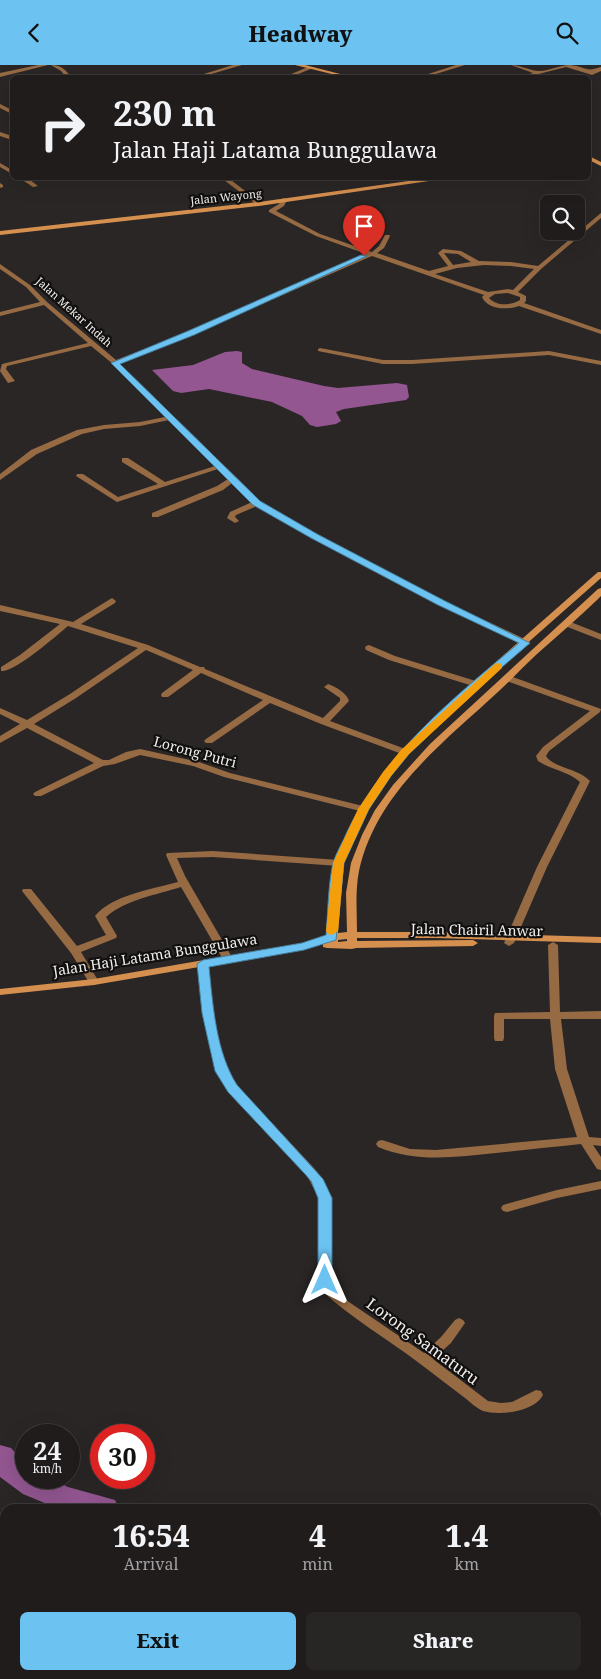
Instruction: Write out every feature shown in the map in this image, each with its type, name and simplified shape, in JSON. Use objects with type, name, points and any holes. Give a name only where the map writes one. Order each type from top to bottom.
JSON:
[{"type":"main road","points":[[298,65],[340,75]]},
{"type":"main road","name":"Jalan Wayong","points":[[0,231],[257,202],[406,180]]},
{"type":"main road","name":"Jalan Wayong","points":[[257,202],[431,180]]},
{"type":"main road","points":[[332,941],[339,863],[364,809],[387,774],[405,752],[476,684],[526,643],[601,574]]},
{"type":"main road","points":[[582,591],[599,593]]},
{"type":"main road","points":[[352,940],[355,865],[365,838],[398,782],[425,752],[568,624],[599,593]]},
{"type":"main road","name":"Jalan Chairil Anwar","points":[[314,944],[352,940],[427,942],[601,940]]},
{"type":"main road","name":"Jalan Chairil Anwar","points":[[510,940],[553,945],[601,947]]},
{"type":"main road","name":"Jalan Haji Latama Bunggulawa","points":[[0,992],[94,982],[314,944]]},
{"type":"street","points":[[0,75],[45,65]]},
{"type":"street","points":[[54,65],[63,70],[67,75]]},
{"type":"street","points":[[206,75],[238,65]]},
{"type":"street","points":[[429,75],[462,65]]},
{"type":"street","points":[[514,65],[539,73]]},
{"type":"street","points":[[531,75],[566,65],[598,71]]},
{"type":"street","points":[[292,75],[310,68]]},
{"type":"street","points":[[585,75],[598,71]]},
{"type":"street","points":[[26,180],[35,186]]},
{"type":"street","points":[[227,180],[257,202]]},
{"type":"street","points":[[284,200],[282,205],[271,210],[318,235],[488,294],[500,291],[514,292],[523,296],[523,301],[520,304]]},
{"type":"street","points":[[514,292],[601,215]]},
{"type":"street","points":[[115,363],[191,333],[370,254],[382,247],[387,237]]},
{"type":"street","points":[[451,266],[442,257],[443,251],[459,251],[476,262]]},
{"type":"street","points":[[430,273],[451,266],[476,262],[505,262],[539,268]]},
{"type":"street","name":"Jalan Mekar Indah","points":[[1,267],[28,286],[115,363],[257,503],[321,540],[441,603],[526,643]]},
{"type":"street","points":[[488,294],[485,297],[487,301],[493,304],[507,306],[520,304],[601,333]]},
{"type":"street","points":[[0,314],[45,303]]},
{"type":"street","points":[[11,381],[2,369],[4,365],[92,344]]},
{"type":"street","points":[[320,350],[362,360],[383,362],[412,362],[549,353],[601,363]]},
{"type":"street","points":[[0,478],[34,452],[80,432],[169,418]]},
{"type":"street","points":[[125,459],[164,485]]},
{"type":"street","points":[[80,476],[118,500],[221,467]]},
{"type":"street","points":[[155,515],[220,488],[233,479]]},
{"type":"street","points":[[235,521],[231,516],[257,503]]},
{"type":"street","points":[[4,669],[70,625],[112,601]]},
{"type":"street","points":[[0,608],[70,625],[145,647],[324,722],[405,752]]},
{"type":"street","points":[[568,624],[601,637]]},
{"type":"street","points":[[0,740],[73,696],[145,647]]},
{"type":"street","points":[[369,648],[392,658],[476,684]]},
{"type":"street","points":[[165,695],[200,669]]},
{"type":"street","points":[[506,678],[599,710]]},
{"type":"street","points":[[324,722],[345,701],[344,697],[328,687]]},
{"type":"street","points":[[209,741],[270,699]]},
{"type":"street","points":[[510,940],[542,867],[582,789],[584,781],[578,776],[546,763],[541,759],[541,756],[546,749],[599,710]]},
{"type":"street","points":[[0,711],[101,763]]},
{"type":"street","name":"Lorong Putri","points":[[38,794],[101,763],[112,764],[140,752],[196,764],[227,775],[364,809]]},
{"type":"street","points":[[228,959],[171,855],[213,854],[339,863]]},
{"type":"street","points":[[75,951],[112,936],[99,918],[103,913],[135,899],[185,883]]},
{"type":"street","points":[[27,891],[75,951],[94,982]]},
{"type":"street","points":[[553,945],[555,1015],[561,1069],[584,1140],[601,1166]]},
{"type":"street","name":"Lorong Samaturu","points":[[203,964],[208,1013],[222,1071],[233,1089],[313,1175],[325,1198],[325,1287],[345,1305],[406,1346],[485,1406],[501,1409],[515,1408],[536,1395]]},
{"type":"street","points":[[499,1037],[498,1016],[601,1015]]},
{"type":"street","points":[[382,1144],[409,1154],[456,1153],[584,1140],[601,1142]]},
{"type":"street","points":[[507,1208],[601,1185]]},
{"type":"street","points":[[424,1360],[446,1340],[459,1323]]},
{"type":"shaded area","points":[[225,352],[242,352],[242,363],[252,369],[338,388],[397,383],[407,385],[409,397],[406,400],[344,409],[336,412],[341,421],[336,424],[317,427],[310,425],[302,416],[272,402],[209,389],[181,393],[173,391],[152,370],[193,365]]},
{"type":"waterway","points":[[0,1457],[10,1468],[34,1485],[61,1497],[84,1504]]},
{"type":"slow traffic","points":[[332,931],[339,863],[364,809],[387,774],[405,752],[476,684],[498,666]]},
{"type":"route","points":[[325,1280],[325,1198],[310,1171],[233,1089],[222,1071],[208,1013],[208,996],[203,964],[314,944],[332,937],[339,863],[364,809],[387,774],[405,752],[476,684],[526,643],[464,615],[314,536],[257,503],[115,363],[191,333],[364,256]]}]
